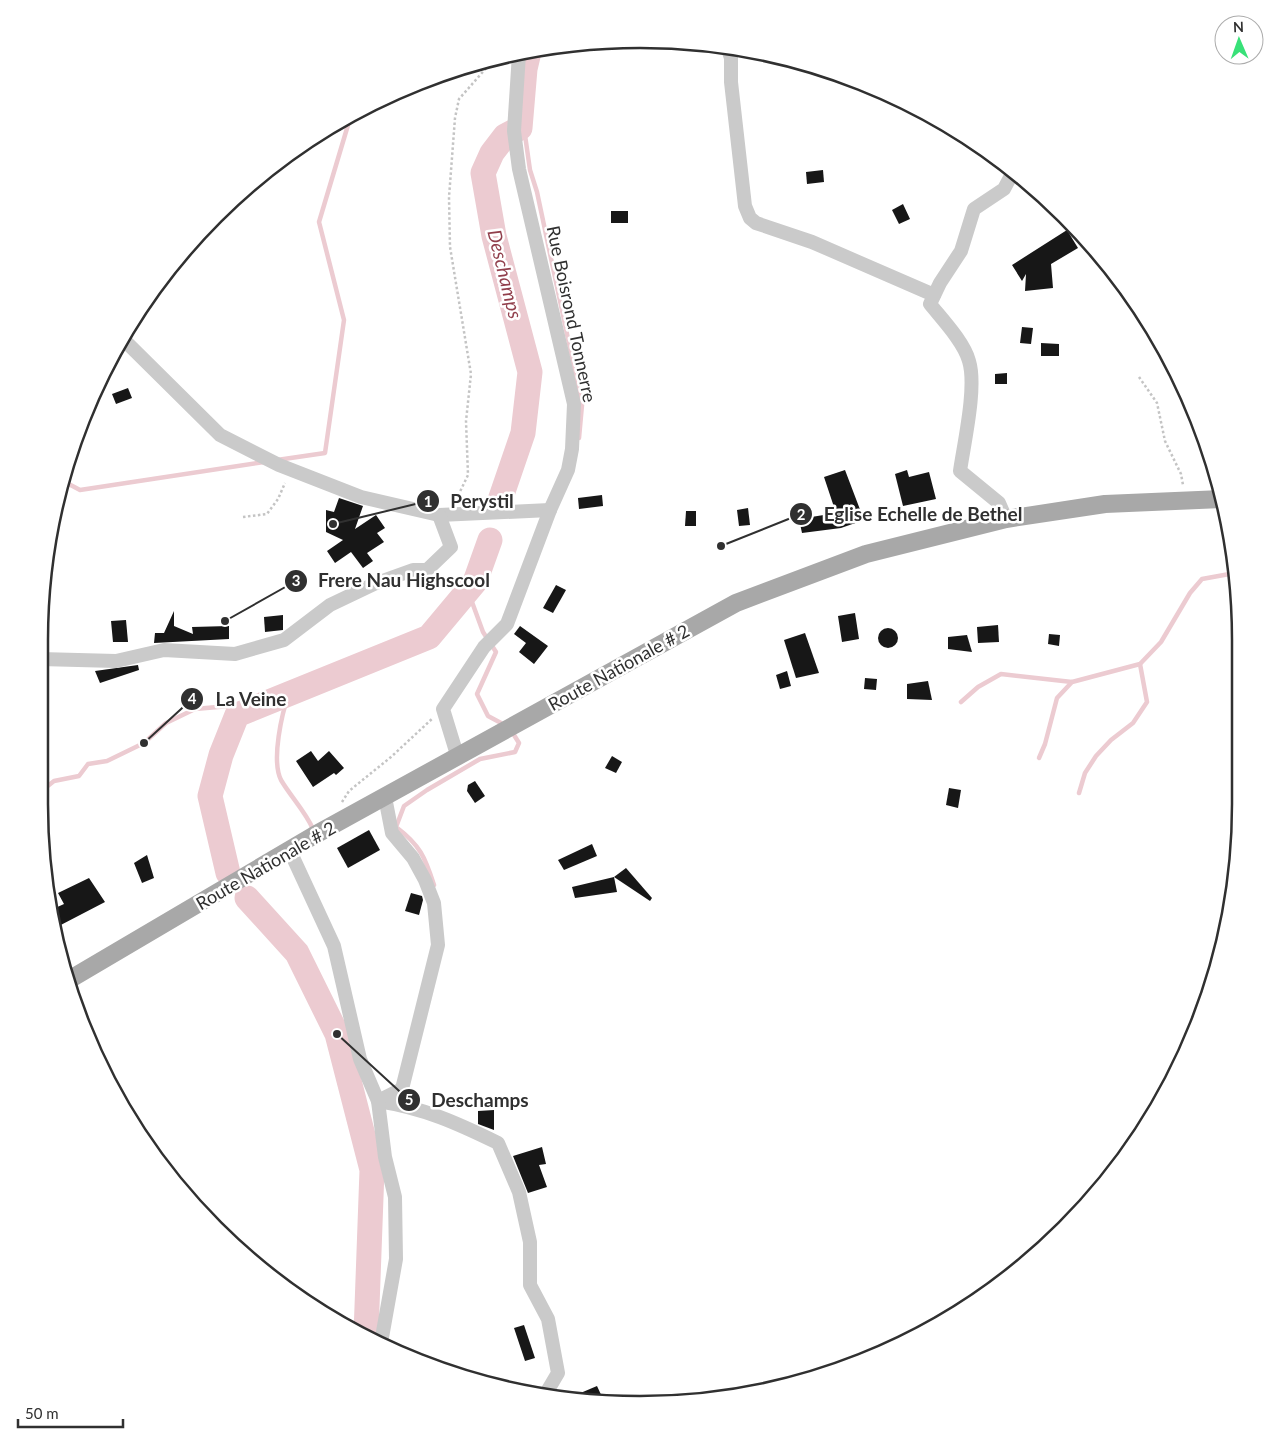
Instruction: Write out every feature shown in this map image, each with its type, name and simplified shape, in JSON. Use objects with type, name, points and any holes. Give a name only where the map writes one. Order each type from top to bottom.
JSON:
[{"type":"main road","name":"Route Nationale # 2","points":[[73,976],[385,797],[736,603],[866,554],[1006,519],[1105,504],[1214,499]]},
{"type":"street","points":[[730,55],[730,82],[745,206],[750,218],[756,223],[812,242],[934,295]]},
{"type":"street","name":"Rue Boisrond Tonnerre","points":[[444,709],[484,647],[507,624],[550,510],[568,470],[572,449],[574,404],[519,164],[514,131],[519,60]]},
{"type":"street","points":[[1006,519],[999,503],[960,471],[972,380],[969,359],[951,329],[930,304],[961,251],[974,209],[1004,189],[1010,178]]},
{"type":"street","points":[[127,343],[220,435],[291,470],[361,496],[444,515],[550,510]]},
{"type":"street","points":[[48,659],[116,661],[164,650],[235,654],[284,640],[330,605],[374,584],[413,570],[427,570],[452,547],[444,515]]},
{"type":"street","points":[[444,709],[458,758]]},
{"type":"street","points":[[378,1101],[402,1089],[438,945],[434,903],[425,880],[413,858],[392,833],[385,797]]},
{"type":"street","points":[[290,851],[334,946],[360,1059],[378,1101],[385,1157],[395,1197],[396,1260],[382,1337]]},
{"type":"street","points":[[378,1101],[410,1106],[455,1122],[498,1142],[519,1192],[530,1242],[530,1285],[548,1319],[558,1373],[549,1389]]},
{"type":"path","points":[[444,515],[468,475],[466,421],[471,374],[450,247],[449,197],[456,118],[459,99],[486,68]]},
{"type":"path","points":[[1139,377],[1157,403],[1165,441],[1181,474],[1185,499]]},
{"type":"path","points":[[243,516],[266,514],[278,499],[291,470]]},
{"type":"path","points":[[338,808],[349,791],[391,757],[444,709]]},
{"type":"building","points":[[823,170],[824,182],[807,184],[806,172]]},
{"type":"building","points":[[903,204],[910,219],[899,224],[892,210]]},
{"type":"building","points":[[611,211],[628,211],[628,223],[611,223]]},
{"type":"building","points":[[1067,230],[1078,248],[1051,264],[1053,288],[1025,291],[1026,274],[1022,281],[1012,265]]},
{"type":"building","points":[[1022,327],[1033,328],[1031,344],[1020,343]]},
{"type":"building","points":[[1041,343],[1059,344],[1059,356],[1041,356]]},
{"type":"building","points":[[1007,373],[1007,384],[995,384],[995,374]]},
{"type":"building","points":[[128,388],[132,398],[116,404],[112,394]]},
{"type":"building","points":[[845,470],[864,520],[841,528],[802,533],[799,519],[836,513],[824,477]]},
{"type":"building","points":[[907,470],[909,477],[929,472],[936,499],[903,506],[895,474]]},
{"type":"building","points":[[602,495],[603,506],[579,509],[578,498]]},
{"type":"building","points":[[339,498],[363,506],[355,529],[376,515],[385,528],[377,533],[384,542],[367,553],[373,561],[363,568],[351,552],[335,563],[327,551],[343,540],[326,532],[326,510],[334,512]]},
{"type":"building","points":[[748,508],[750,525],[739,526],[737,510]]},
{"type":"building","points":[[686,511],[696,511],[696,526],[685,526]]},
{"type":"building","points":[[556,585],[566,590],[553,613],[543,608]]},
{"type":"building","points":[[174,611],[174,626],[193,634],[192,627],[229,626],[229,639],[154,643],[155,633],[164,633]]},
{"type":"building","points":[[855,613],[859,639],[842,642],[838,616]]},
{"type":"building","points":[[283,615],[283,630],[265,632],[264,617]]},
{"type":"building","points":[[126,620],[128,642],[113,642],[111,621]]},
{"type":"building","points":[[998,625],[999,642],[978,643],[977,627]]},
{"type":"building","points":[[520,626],[548,646],[534,664],[519,652],[526,643],[514,634]]},
{"type":"building","points":[[888,628],[895,631],[898,638],[895,645],[888,648],[881,645],[878,638],[881,631]]},
{"type":"building","points":[[805,633],[819,673],[796,678],[784,640]]},
{"type":"building","points":[[1049,634],[1060,635],[1059,646],[1048,644]]},
{"type":"building","points":[[967,635],[972,652],[948,649],[948,637]]},
{"type":"building","points":[[138,665],[139,670],[100,683],[95,671]]},
{"type":"building","points":[[787,671],[791,686],[780,689],[776,675]]},
{"type":"building","points":[[865,678],[877,679],[876,690],[864,689]]},
{"type":"building","points":[[928,681],[932,700],[907,699],[907,684]]},
{"type":"building","points":[[311,751],[318,761],[329,751],[344,768],[336,775],[334,773],[313,787],[296,761]]},
{"type":"building","points":[[612,756],[622,762],[616,773],[605,768]]},
{"type":"building","points":[[475,781],[485,796],[475,803],[467,791],[468,785]]},
{"type":"building","points":[[949,788],[961,790],[958,808],[946,805]]},
{"type":"building","points":[[369,830],[380,850],[348,868],[337,848]]},
{"type":"building","points":[[592,844],[597,856],[564,870],[558,860]]},
{"type":"building","points":[[147,855],[154,878],[142,883],[134,863]]},
{"type":"building","points":[[626,868],[652,898],[650,901],[614,877]]},
{"type":"building","points":[[614,877],[617,892],[575,898],[572,887]]},
{"type":"building","points":[[89,878],[105,902],[60,925],[57,907],[64,904],[58,893]]},
{"type":"building","points":[[411,893],[422,896],[423,900],[419,915],[405,911]]},
{"type":"building","points":[[494,1110],[494,1130],[478,1124],[478,1111]]},
{"type":"building","points":[[542,1147],[546,1164],[539,1165],[547,1187],[528,1193],[513,1156]]},
{"type":"building","points":[[524,1325],[535,1358],[525,1361],[514,1328]]},
{"type":"building","points":[[597,1386],[601,1395],[601,1395],[581,1393]]},
{"type":"waterway","name":"Deschamps","points":[[498,506],[523,433],[530,372],[494,236],[483,173],[492,153],[505,136],[520,128],[527,58]]},
{"type":"waterway","points":[[521,107],[530,170],[537,192],[582,405],[579,438]]},
{"type":"waterway","points":[[277,460],[325,453],[344,320],[319,222],[348,125]]},
{"type":"waterway","points":[[69,484],[80,490],[264,462]]},
{"type":"waterway","name":"Deschamps","points":[[228,873],[210,796],[221,755],[237,715],[429,637],[475,582],[490,540]]},
{"type":"waterway","points":[[1039,758],[1045,744],[1057,698],[1072,682],[1140,664],[1161,642],[1190,593],[1202,579],[1227,574]]},
{"type":"waterway","points":[[465,593],[472,602],[483,632],[496,652],[477,694],[488,716],[501,723]]},
{"type":"waterway","points":[[1079,793],[1085,773],[1096,756],[1111,740],[1133,723],[1147,702],[1140,664]]},
{"type":"waterway","points":[[961,702],[978,687],[1001,674],[1072,682]]},
{"type":"waterway","points":[[289,693],[283,712],[277,749],[278,771],[281,780],[313,829]]},
{"type":"waterway","points":[[48,786],[54,781],[79,776],[88,764],[107,761],[144,743],[166,723],[195,709],[263,703]]},
{"type":"waterway","points":[[434,885],[421,852],[396,827],[404,806],[427,790],[480,759],[515,752],[519,743],[514,735]]},
{"type":"waterway","name":"Deschamps","points":[[247,898],[297,953],[337,1034],[372,1170],[366,1329]]},
{"type":"place","name":"Perystil","points":[[333,524]]},
{"type":"place","name":"Eglise Echelle de Bethel","points":[[721,546]]},
{"type":"place","name":"Frere Nau Highscool","points":[[225,621]]},
{"type":"place","name":"La Veine","points":[[144,743]]},
{"type":"place","name":"Deschamps","points":[[337,1034]]}]
